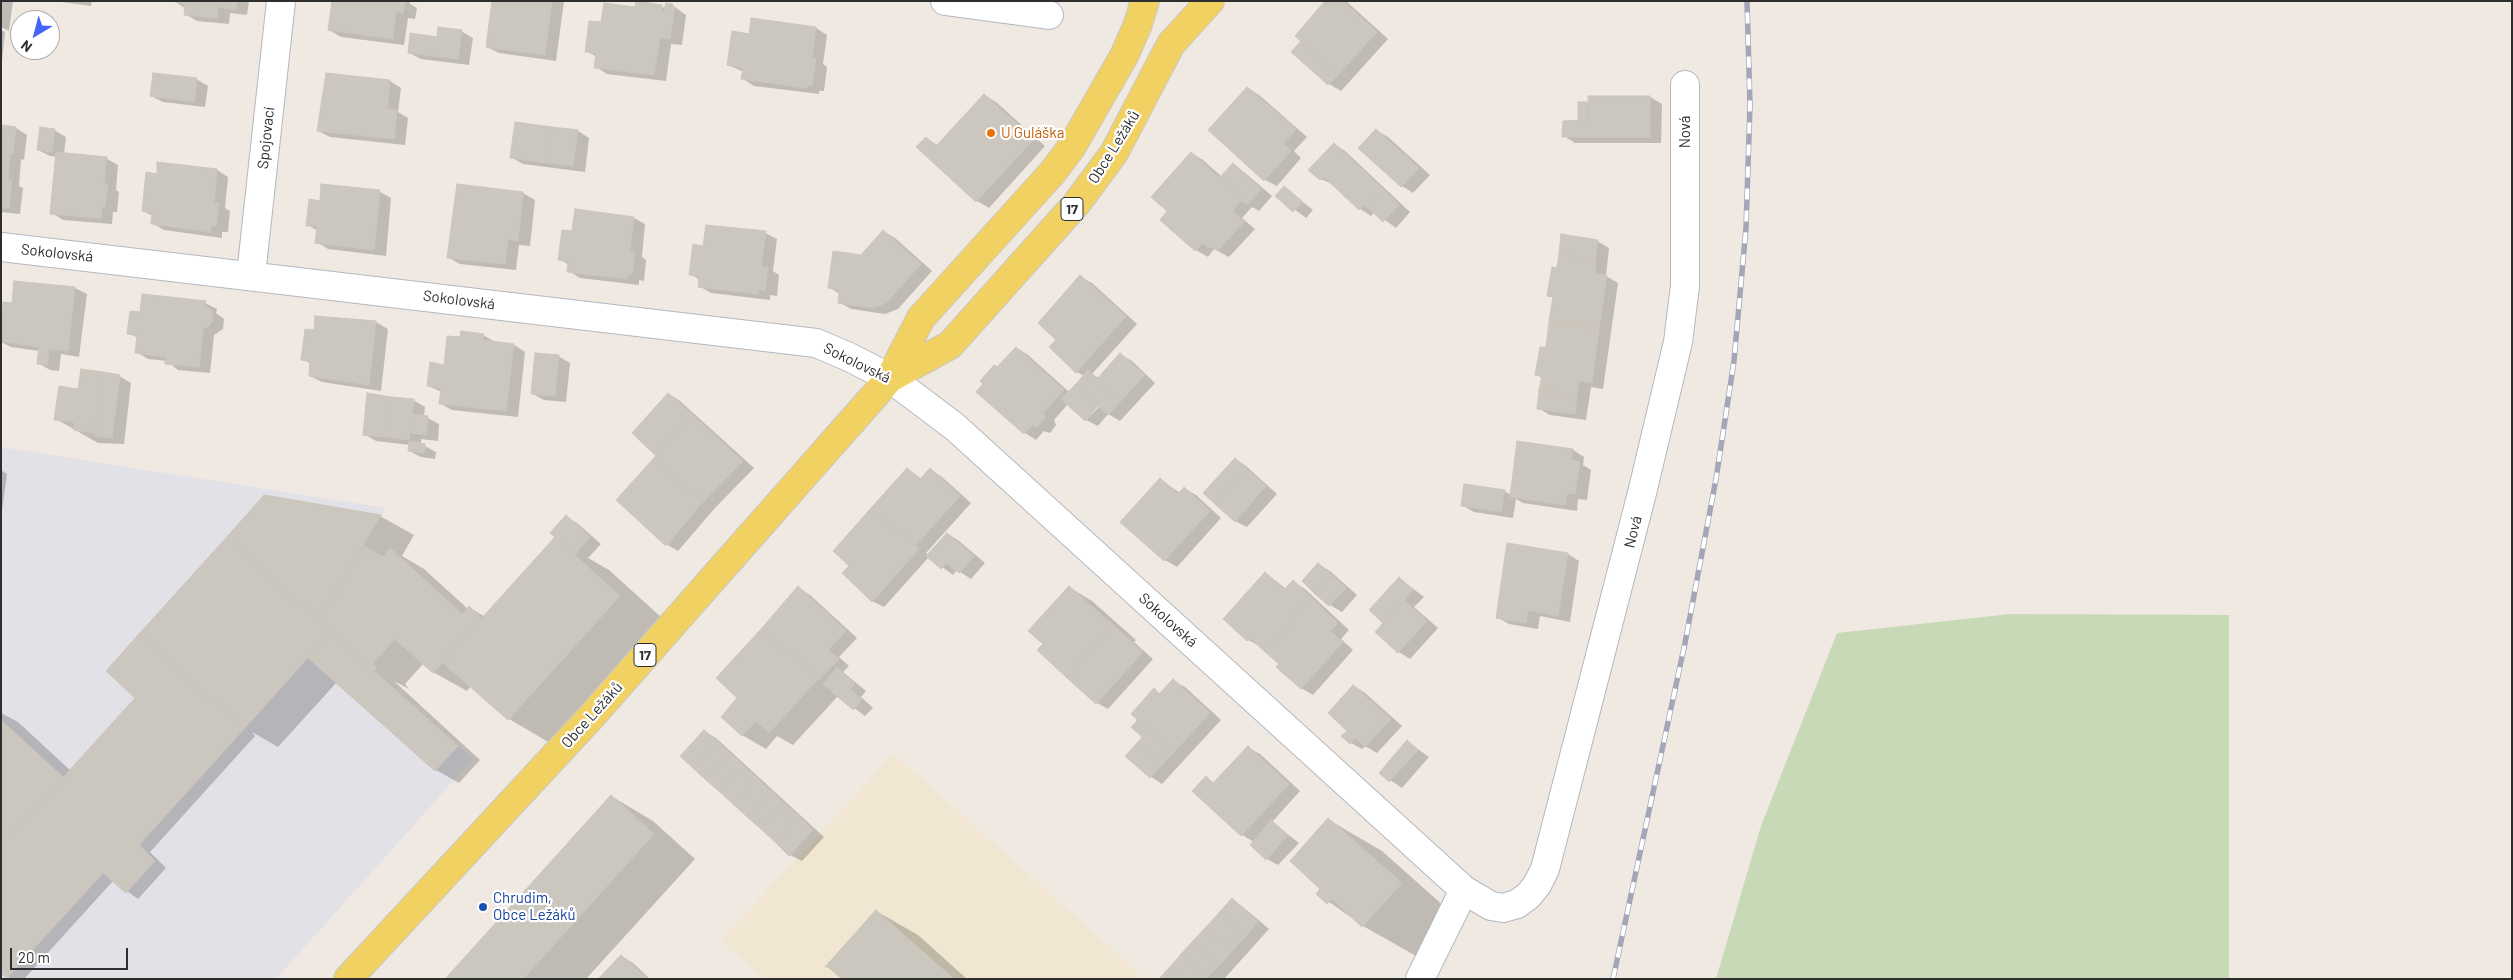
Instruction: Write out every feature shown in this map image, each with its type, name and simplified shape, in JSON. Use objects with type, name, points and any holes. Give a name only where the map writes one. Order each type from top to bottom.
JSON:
[{"type":"main road","name":"Obce Ležáků","points":[[348,979],[590,718],[890,378],[921,318],[1052,173],[1071,148],[1124,56],[1138,24],[1144,1]]},
{"type":"main road","name":"Obce Ležáků","points":[[890,378],[950,345],[1066,216],[1114,153],[1171,44],[1210,1]]},
{"type":"street","name":"Spojovací","points":[[252,275],[281,1]]},
{"type":"street","points":[[945,1],[1049,15]]},
{"type":"street","name":"Nová","points":[[1464,890],[1491,906],[1503,908],[1517,904],[1528,896],[1538,885],[1545,869],[1642,493],[1678,342],[1685,286],[1684,85]]},
{"type":"street","name":"Sokolovská","points":[[1,247],[252,275],[816,343],[890,378],[955,427],[1464,890]]},
{"type":"street","points":[[1420,979],[1464,890]]},
{"type":"shaded area","points":[[1,447],[386,508],[320,621],[473,759],[276,979],[1,979]]},
{"type":"shaded area","points":[[894,754],[1145,979],[763,979],[721,940]]},
{"type":"green space","points":[[2010,614],[2229,615],[2229,979],[1716,979],[1761,826],[1837,633]]},
{"type":"building","points":[[173,1],[237,1],[236,10],[218,7],[217,18],[184,15],[185,4]]},
{"type":"building","points":[[332,1],[405,1],[403,13],[396,12],[393,39],[328,30]]},
{"type":"building","points":[[492,1],[552,1],[545,55],[486,47]]},
{"type":"building","points":[[636,1],[662,5],[661,11],[664,11],[666,3],[673,4],[672,7],[675,7],[670,39],[660,38],[654,75],[594,68],[596,53],[585,52],[589,21],[601,22],[604,3],[635,7]]},
{"type":"building","points":[[1325,1],[1343,1],[1377,32],[1338,75],[1295,36]]},
{"type":"building","points":[[751,18],[816,27],[812,58],[816,59],[812,85],[808,85],[807,88],[741,79],[743,68],[727,65],[732,31],[749,34]]},
{"type":"building","points":[[438,27],[462,30],[458,59],[408,53],[410,33],[437,37]]},
{"type":"building","points":[[1300,42],[1338,75],[1328,85],[1291,52]]},
{"type":"building","points":[[153,73],[197,78],[194,102],[150,96]]},
{"type":"building","points":[[326,73],[390,80],[387,109],[397,110],[394,139],[317,131]]},
{"type":"building","points":[[1247,87],[1296,129],[1283,144],[1291,151],[1264,181],[1208,130]]},
{"type":"building","points":[[984,94],[1034,139],[976,202],[916,147],[926,137],[936,146]]},
{"type":"building","points":[[1588,96],[1650,96],[1650,137],[1562,137],[1563,121],[1588,120]]},
{"type":"building","points":[[1578,102],[1587,102],[1587,121],[1578,121]]},
{"type":"building","points":[[515,122],[552,127],[548,163],[510,158]]},
{"type":"building","points":[[1,125],[16,127],[13,154],[10,154],[8,180],[12,180],[9,208],[1,208]]},
{"type":"building","points":[[40,127],[55,129],[52,152],[37,150]]},
{"type":"building","points":[[552,127],[578,130],[573,166],[548,163]]},
{"type":"building","points":[[1376,129],[1419,168],[1401,187],[1358,148]]},
{"type":"building","points":[[1334,143],[1381,187],[1359,210],[1324,177],[1320,180],[1308,170]]},
{"type":"building","points":[[56,152],[107,157],[104,184],[108,184],[105,207],[102,206],[101,218],[50,214]]},
{"type":"building","points":[[1191,152],[1243,199],[1232,211],[1244,222],[1217,251],[1203,243],[1195,251],[1160,220],[1167,211],[1151,197]]},
{"type":"building","points":[[157,162],[217,169],[214,203],[219,203],[216,226],[211,226],[211,232],[151,224],[152,213],[142,211],[146,172],[157,174]]},
{"type":"building","points":[[1233,163],[1261,189],[1247,205],[1219,178]]},
{"type":"building","points":[[321,184],[380,190],[374,250],[315,243],[317,226],[306,226],[309,199],[320,201]]},
{"type":"building","points":[[457,184],[523,192],[518,241],[508,239],[505,264],[447,258]]},
{"type":"building","points":[[1284,186],[1303,202],[1293,212],[1275,196]]},
{"type":"building","points":[[1381,187],[1399,205],[1383,222],[1364,204]]},
{"type":"building","points":[[575,209],[634,217],[630,251],[635,252],[632,275],[628,274],[627,279],[567,272],[568,262],[558,260],[562,230],[572,231]]},
{"type":"building","points":[[706,225],[766,231],[761,267],[768,267],[765,290],[759,289],[758,294],[698,287],[699,276],[689,275],[693,244],[703,246]]},
{"type":"building","points":[[883,230],[921,264],[886,303],[873,308],[838,303],[839,290],[828,288],[833,251],[861,255]]},
{"type":"building","points":[[1561,234],[1598,240],[1595,259],[1559,254]]},
{"type":"building","points":[[1559,254],[1596,260],[1595,273],[1607,275],[1599,329],[1549,322],[1553,297],[1547,296],[1552,267],[1557,268]]},
{"type":"building","points":[[1080,275],[1126,316],[1076,373],[1049,347],[1056,340],[1038,323]]},
{"type":"building","points":[[14,281],[75,287],[68,351],[49,349],[47,365],[37,364],[39,347],[1,341],[3,302],[12,303]]},
{"type":"building","points":[[142,294],[206,301],[205,305],[212,311],[213,320],[209,326],[203,328],[199,367],[165,364],[166,357],[135,353],[137,335],[127,334],[130,311],[140,312]]},
{"type":"building","points":[[315,316],[376,321],[369,385],[309,376],[310,361],[301,360],[305,329],[314,330]]},
{"type":"building","points":[[1549,322],[1599,329],[1592,383],[1579,381],[1577,395],[1539,390],[1542,376],[1535,375],[1540,347],[1546,347]]},
{"type":"building","points":[[461,331],[484,334],[483,340],[514,344],[506,411],[439,404],[441,388],[427,386],[430,362],[444,365],[447,336],[460,337]]},
{"type":"building","points":[[1016,347],[1064,390],[1043,413],[1045,418],[1037,427],[1032,425],[1024,434],[976,392],[983,384],[980,381],[994,365],[997,367]]},
{"type":"building","points":[[535,353],[559,355],[555,396],[531,394]]},
{"type":"building","points":[[1120,353],[1145,375],[1121,401],[1097,379]]},
{"type":"building","points":[[81,369],[103,372],[95,433],[74,430],[74,422],[54,420],[59,386],[78,389]]},
{"type":"building","points":[[1088,370],[1121,401],[1108,415],[1075,385]]},
{"type":"building","points":[[103,372],[120,375],[112,438],[95,436]]},
{"type":"building","points":[[1075,385],[1098,406],[1085,421],[1061,399]]},
{"type":"building","points":[[1539,390],[1577,395],[1575,414],[1537,409]]},
{"type":"building","points":[[367,393],[391,397],[386,437],[363,435]]},
{"type":"building","points":[[668,393],[693,415],[656,456],[632,433]]},
{"type":"building","points":[[391,397],[414,399],[409,440],[386,437]]},
{"type":"building","points":[[412,414],[428,416],[426,435],[410,433]]},
{"type":"building","points":[[693,415],[743,461],[703,502],[654,458]]},
{"type":"building","points":[[409,441],[425,444],[424,453],[408,451]]},
{"type":"building","points":[[1517,441],[1573,449],[1571,460],[1580,462],[1575,494],[1567,493],[1565,505],[1510,497]]},
{"type":"building","points":[[654,458],[703,502],[666,546],[616,500]]},
{"type":"building","points":[[1235,458],[1247,469],[1215,504],[1203,493]]},
{"type":"building","points":[[907,468],[920,479],[930,468],[960,496],[915,546],[872,507]]},
{"type":"building","points":[[1247,469],[1266,486],[1235,522],[1215,504]]},
{"type":"building","points":[[1160,478],[1178,494],[1184,487],[1210,511],[1164,561],[1120,522]]},
{"type":"building","points":[[1464,484],[1505,490],[1501,512],[1461,506]]},
{"type":"building","points":[[264,495],[381,515],[319,621],[226,538]]},
{"type":"building","points":[[872,507],[919,549],[872,602],[842,573],[849,566],[833,551]]},
{"type":"building","points":[[566,515],[590,537],[574,555],[550,533]]},
{"type":"building","points":[[947,533],[974,556],[959,573],[947,563],[941,569],[926,556]]},
{"type":"building","points":[[555,537],[620,596],[508,720],[442,662]]},
{"type":"building","points":[[226,538],[331,632],[244,729],[139,634]]},
{"type":"building","points":[[1507,543],[1568,553],[1558,616],[1528,610],[1526,623],[1496,618]]},
{"type":"building","points":[[364,546],[383,557],[390,548],[462,614],[469,606],[482,619],[433,673],[395,639],[372,664],[377,668],[374,671],[319,621]]},
{"type":"building","points":[[1318,563],[1332,575],[1315,594],[1302,581]]},
{"type":"building","points":[[1265,572],[1284,590],[1293,580],[1312,598],[1264,651],[1250,638],[1247,641],[1223,619]]},
{"type":"building","points":[[1332,575],[1346,588],[1329,606],[1315,594]]},
{"type":"building","points":[[1399,577],[1413,590],[1383,623],[1369,610]]},
{"type":"building","points":[[798,586],[846,631],[828,650],[839,659],[819,680],[762,628]]},
{"type":"building","points":[[1069,586],[1114,626],[1067,678],[1037,650],[1043,644],[1028,631]]},
{"type":"building","points":[[1312,598],[1338,623],[1330,631],[1343,642],[1301,689],[1276,667],[1279,664],[1264,651]]},
{"type":"building","points":[[1404,600],[1427,621],[1398,653],[1375,632]]},
{"type":"building","points":[[1114,626],[1143,652],[1096,704],[1067,678]]},
{"type":"building","points":[[762,628],[818,679],[769,733],[756,721],[742,736],[721,717],[737,698],[716,678]]},
{"type":"building","points":[[331,632],[458,746],[435,771],[308,658]]},
{"type":"building","points":[[139,634],[244,729],[139,845],[155,861],[126,893],[103,873],[7,978],[1,973],[1,846],[135,698],[106,671]]},
{"type":"building","points":[[837,667],[855,684],[850,689],[862,700],[853,710],[823,684]]},
{"type":"building","points":[[1173,679],[1210,713],[1174,752],[1131,714],[1154,688],[1159,694]]},
{"type":"building","points":[[1353,685],[1391,719],[1365,747],[1355,738],[1350,744],[1341,736],[1347,731],[1328,713]]},
{"type":"building","points":[[1,720],[63,777],[1,846]]},
{"type":"building","points":[[1137,721],[1174,752],[1163,764],[1138,742],[1142,737],[1131,727]]},
{"type":"building","points":[[704,730],[718,742],[694,769],[680,756]]},
{"type":"building","points":[[1407,740],[1418,750],[1389,782],[1379,773]]},
{"type":"building","points":[[718,742],[731,754],[707,781],[694,769]]},
{"type":"building","points":[[1138,742],[1163,764],[1150,778],[1125,756]]},
{"type":"building","points":[[1248,746],[1289,784],[1241,836],[1192,791],[1206,776],[1213,783]]},
{"type":"building","points":[[731,754],[744,766],[720,792],[707,781]]},
{"type":"building","points":[[744,766],[757,778],[733,804],[720,792]]},
{"type":"building","points":[[757,778],[770,790],[746,816],[733,804]]},
{"type":"building","points":[[770,790],[784,803],[761,829],[746,816]]},
{"type":"building","points":[[611,795],[654,834],[523,979],[445,979]]},
{"type":"building","points":[[784,803],[799,816],[775,842],[761,829]]},
{"type":"building","points":[[799,816],[813,830],[789,856],[775,842]]},
{"type":"building","points":[[1328,818],[1402,883],[1362,927],[1332,899],[1327,904],[1316,894],[1320,889],[1290,861]]},
{"type":"building","points":[[1271,820],[1288,835],[1266,860],[1250,845]]},
{"type":"building","points":[[1232,898],[1258,922],[1245,937],[1218,914]]},
{"type":"building","points":[[876,910],[954,979],[842,979],[828,967],[825,967]]},
{"type":"building","points":[[1218,914],[1245,937],[1232,951],[1206,927]]},
{"type":"building","points":[[1206,927],[1232,951],[1220,965],[1193,941]]},
{"type":"building","points":[[1193,941],[1220,965],[1207,978],[1181,954]]},
{"type":"building","points":[[1181,954],[1207,979],[1181,979],[1169,968]]},
{"type":"building","points":[[621,955],[648,979],[599,978]]},
{"type":"building","points":[[1169,968],[1181,979],[1159,979]]},
{"type":"railway","points":[[1613,979],[1685,643],[1716,479],[1734,361],[1746,228],[1750,105],[1747,1]]},
{"type":"place","name":"U Guláška","points":[[991,133]]},
{"type":"place","name":"Chrudim, Obce Ležáků","points":[[483,907]]}]
